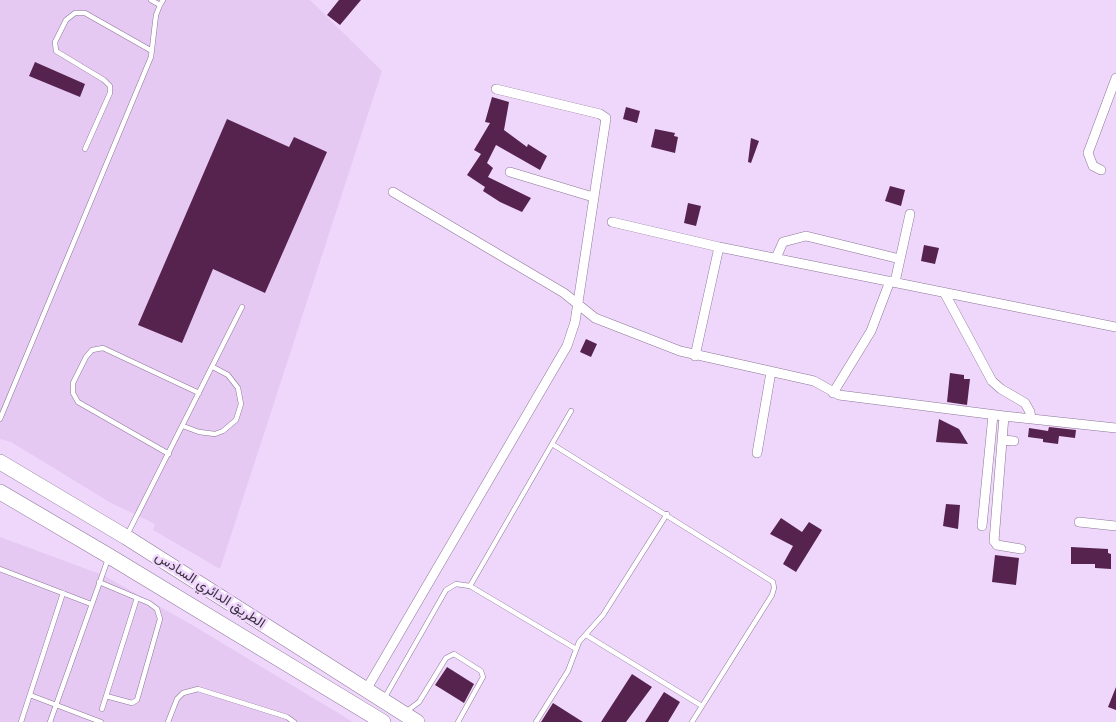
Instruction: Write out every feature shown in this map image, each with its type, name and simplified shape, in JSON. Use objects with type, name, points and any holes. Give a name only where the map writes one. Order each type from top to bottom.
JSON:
[{"type":"highway","name":"الطريق الدائري السادس","points":[[0,462],[126,536],[417,722]]},
{"type":"highway","name":"الطريق الدائري السادس","points":[[0,492],[110,556],[383,722]]},
{"type":"street","points":[[1101,170],[1092,166],[1088,153],[1116,78]]},
{"type":"street","points":[[366,690],[567,346],[573,330],[606,123],[604,116],[496,89]]},
{"type":"street","points":[[510,172],[593,197]]},
{"type":"street","points":[[393,192],[564,293],[595,318],[696,356],[814,381],[833,393],[993,415],[1116,428]]},
{"type":"street","points":[[833,393],[871,331],[900,259],[910,214]]},
{"type":"street","points":[[612,222],[719,247],[1116,327]]},
{"type":"street","points":[[776,258],[783,242],[806,236],[900,259]]},
{"type":"street","points":[[696,356],[719,247]]},
{"type":"street","points":[[944,292],[992,381],[1001,389],[1025,403],[1030,412],[1031,419]]},
{"type":"street","points":[[757,453],[771,372]]},
{"type":"street","points":[[982,526],[993,415]]},
{"type":"street","points":[[1004,416],[994,541],[1000,546],[1021,550]]},
{"type":"street","points":[[1002,440],[1014,441]]},
{"type":"street","points":[[1079,522],[1116,526]]},
{"type":"lane","points":[[151,0],[160,5]]},
{"type":"lane","points":[[0,419],[152,51],[155,21],[163,0]]},
{"type":"lane","points":[[85,149],[110,93],[110,86],[104,80],[56,51],[55,42],[66,20],[75,13],[85,13],[152,51]]},
{"type":"lane","points":[[126,536],[200,393],[242,306]]},
{"type":"lane","points":[[169,454],[78,402],[73,393],[73,383],[86,357],[92,350],[103,348],[200,393]]},
{"type":"lane","points":[[183,426],[199,432],[215,434],[230,426],[236,420],[242,404],[238,388],[228,375],[213,367]]},
{"type":"lane","points":[[470,586],[571,411]]},
{"type":"lane","points":[[552,444],[769,577],[774,584],[772,596],[692,722]]},
{"type":"lane","points":[[536,722],[568,671],[576,649],[603,615],[667,514]]},
{"type":"lane","points":[[50,722],[91,604],[110,556]]},
{"type":"lane","points":[[0,569],[91,604]]},
{"type":"lane","points":[[99,582],[153,606],[160,619],[138,698],[132,703],[106,696]]},
{"type":"lane","points":[[383,701],[446,590],[456,584],[470,586],[576,649]]},
{"type":"lane","points":[[21,722],[63,593]]},
{"type":"lane","points":[[102,710],[137,598]]},
{"type":"lane","points":[[586,635],[702,706]]},
{"type":"lane","points":[[402,713],[416,705],[446,658],[454,654],[481,671],[483,677],[458,722]]},
{"type":"lane","points":[[168,722],[177,699],[183,693],[198,689],[287,717],[294,722]]},
{"type":"lane","points":[[30,695],[101,722]]},
{"type":"shaded area","points":[[0,0],[310,0],[382,71],[220,569],[153,530],[155,524],[111,503],[11,442],[0,439]]},
{"type":"shaded area","points":[[0,537],[103,575],[194,626],[353,722],[0,722]]},
{"type":"building","points":[[339,0],[361,0],[340,25],[327,15]]},
{"type":"building","points":[[35,62],[85,84],[80,97],[29,76]]},
{"type":"building","points":[[492,97],[509,102],[504,130],[527,147],[528,144],[547,156],[540,170],[496,145],[487,163],[493,168],[488,177],[531,198],[522,212],[500,202],[483,191],[485,187],[467,175],[481,154],[474,150],[490,123],[485,122]]},
{"type":"building","points":[[626,107],[640,111],[637,123],[623,119]]},
{"type":"building","points":[[227,119],[289,147],[294,137],[327,152],[265,293],[213,269],[182,343],[138,325]]},
{"type":"building","points":[[655,129],[675,133],[674,136],[678,137],[675,153],[651,147]]},
{"type":"building","points":[[751,138],[759,141],[751,163],[748,162]]},
{"type":"building","points":[[890,186],[905,190],[901,206],[885,201]]},
{"type":"building","points":[[688,203],[701,206],[696,226],[684,223]]},
{"type":"building","points":[[924,245],[939,248],[935,264],[921,261]]},
{"type":"building","points":[[586,339],[597,344],[591,357],[580,352]]},
{"type":"building","points":[[950,373],[964,375],[964,379],[970,379],[967,405],[947,402]]},
{"type":"building","points":[[939,419],[959,429],[968,444],[936,442]]},
{"type":"building","points":[[1049,427],[1076,430],[1075,438],[1059,436],[1058,444],[1028,437],[1029,428],[1048,431]]},
{"type":"building","points":[[946,504],[960,505],[958,529],[943,526]]},
{"type":"building","points":[[781,518],[802,532],[809,522],[822,530],[796,572],[783,564],[793,546],[770,534]]},
{"type":"building","points":[[1071,547],[1108,549],[1108,553],[1111,554],[1111,569],[1095,568],[1095,564],[1071,564]]},
{"type":"building","points":[[995,555],[1019,558],[1016,585],[992,582]]},
{"type":"building","points":[[447,667],[474,684],[464,703],[435,685]]},
{"type":"building","points":[[632,674],[652,687],[626,722],[601,722]]},
{"type":"building","points":[[1116,687],[1116,710],[1108,707]]},
{"type":"building","points":[[664,692],[680,702],[668,722],[645,722]]},
{"type":"building","points":[[553,703],[583,722],[541,722]]}]
